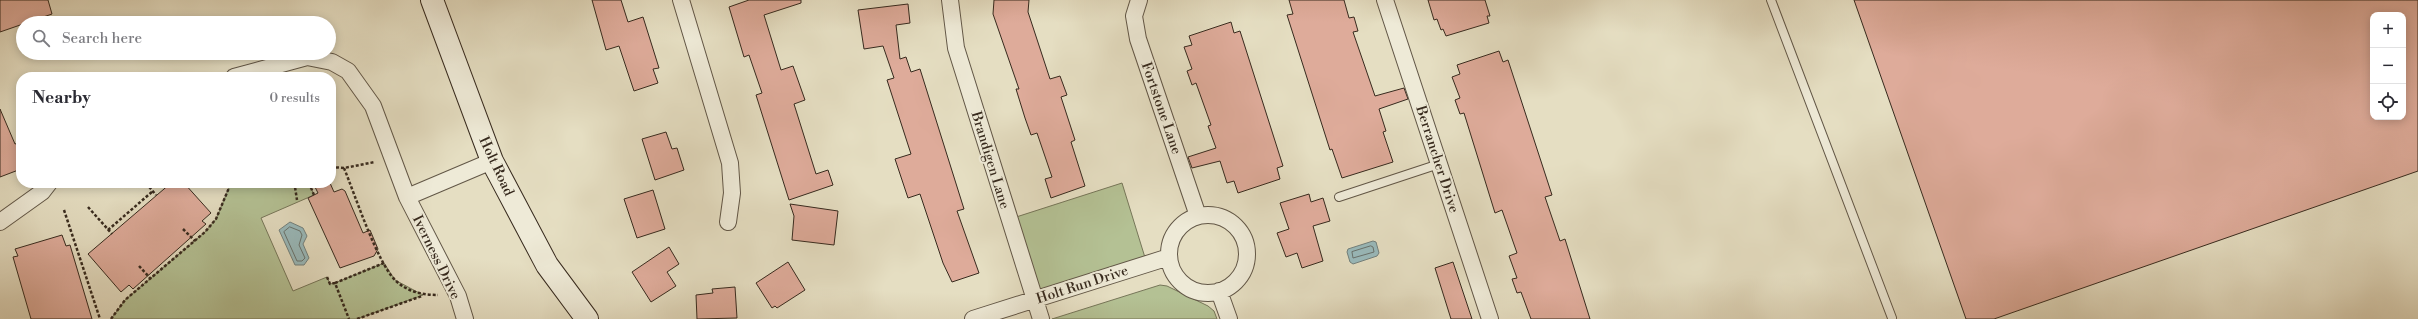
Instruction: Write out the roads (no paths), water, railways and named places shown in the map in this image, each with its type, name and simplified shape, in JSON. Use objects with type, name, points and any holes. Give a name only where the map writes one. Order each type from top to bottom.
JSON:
[{"type":"main road","name":"Holt Road","points":[[432,0],[492,161],[547,265],[587,319]]},
{"type":"street","points":[[681,0],[730,163],[732,193],[728,222]]},
{"type":"street","name":"Brandigen Lane","points":[[950,0],[956,48],[1041,319]]},
{"type":"street","name":"Fortstone Lane","points":[[1139,0],[1134,16],[1138,39],[1198,216]]},
{"type":"street","name":"Berrancher Drive","points":[[1386,0],[1490,319]]},
{"type":"street","name":"Iverness Drive","points":[[252,72],[296,60]]},
{"type":"street","name":"Iverness Drive","points":[[322,60],[332,62],[348,71],[362,88],[376,113],[407,197],[458,296],[465,319]]},
{"type":"street","points":[[407,197],[492,161]]},
{"type":"street","points":[[0,222],[9,218],[45,188]]},
{"type":"street","points":[[1213,215],[1228,220],[1239,230],[1246,243],[1247,258],[1242,272],[1233,284],[1219,291],[1202,292],[1186,286],[1174,274],[1169,257],[1170,243],[1176,231],[1186,221],[1198,216],[1213,215]]},
{"type":"street","name":"Holt Run Drive","points":[[973,319],[1169,257]]},
{"type":"street","points":[[1219,291],[1229,319]]},
{"type":"lane","points":[[1771,0],[1892,318]]},
{"type":"lane","points":[[1339,196],[1439,164]]},
{"type":"water","points":[[290,222],[303,228],[307,236],[303,244],[309,258],[304,265],[295,265],[279,230]]},
{"type":"water","points":[[1373,241],[1376,242],[1379,253],[1377,256],[1353,264],[1350,262],[1347,252],[1348,249]]}]
